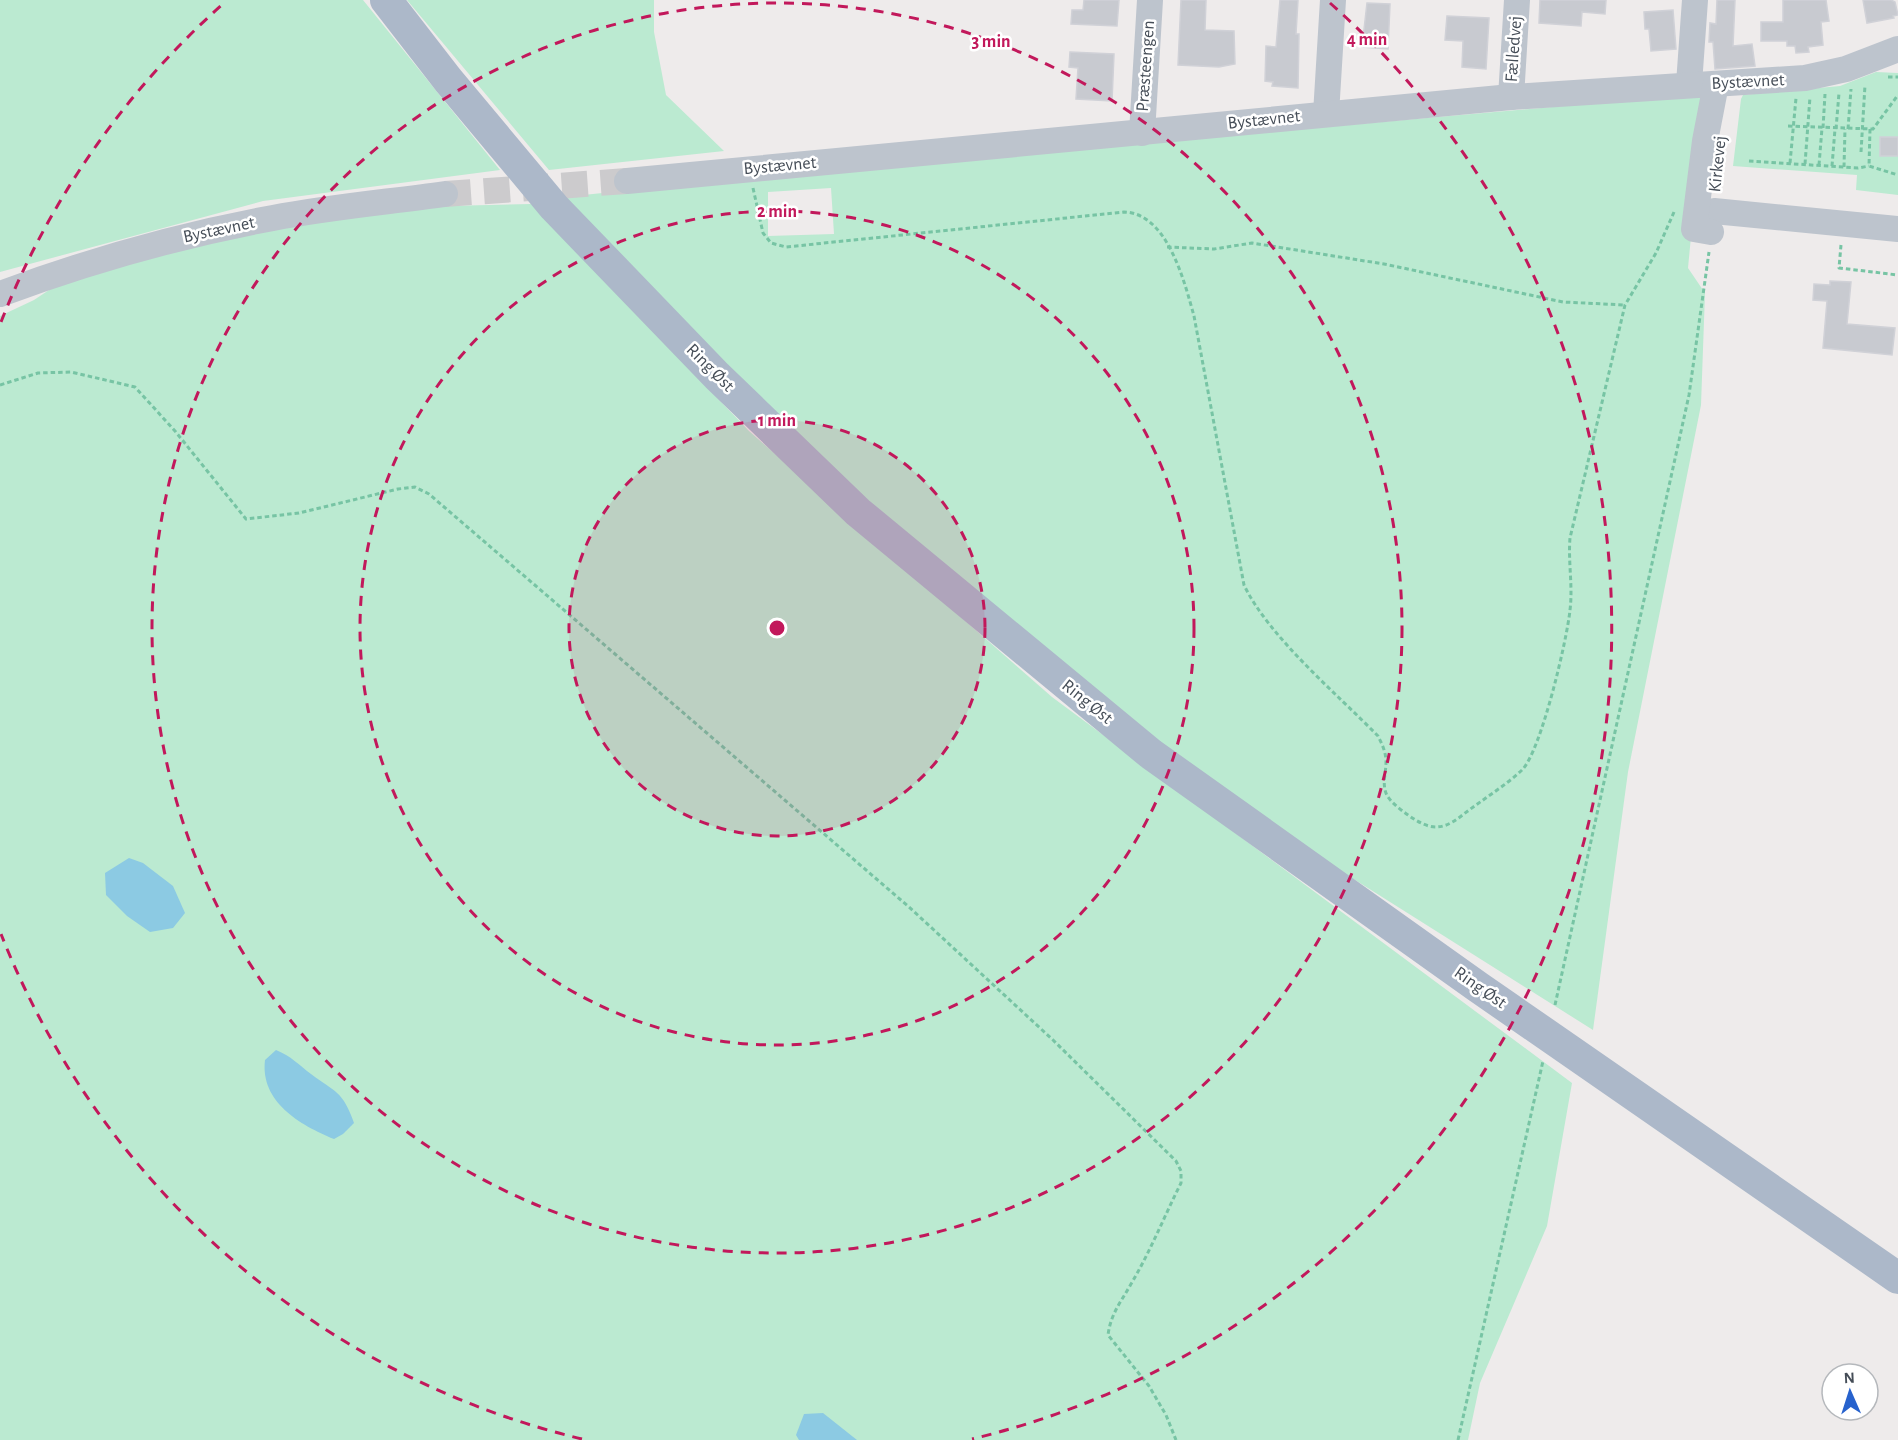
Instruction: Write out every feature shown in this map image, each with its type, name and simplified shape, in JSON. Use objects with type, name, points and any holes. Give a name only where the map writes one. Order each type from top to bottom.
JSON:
[{"type":"main road","name":"Ring Øst","points":[[386,0],[448,80],[554,207],[717,376],[858,512],[1151,754],[1478,987],[1898,1278]]},
{"type":"street","name":"Præsteengen","points":[[1142,133],[1150,0]]},
{"type":"street","points":[[1326,114],[1333,0]]},
{"type":"street","name":"Fælledvej","points":[[1511,97],[1517,0]]},
{"type":"street","points":[[1689,84],[1695,0]]},
{"type":"street","name":"Bystævnet","points":[[627,181],[1511,97],[1805,78],[1846,69],[1898,49]]},
{"type":"street","points":[[1721,84],[1705,141],[1694,229],[1842,223],[1898,229]]},
{"type":"street","name":"Bystævnet","points":[[0,294],[64,271],[178,238],[274,218],[445,194]]},
{"type":"path","points":[[1861,152],[1865,80]]},
{"type":"path","points":[[1844,167],[1851,84]]},
{"type":"path","points":[[1832,166],[1839,88]]},
{"type":"path","points":[[1819,165],[1826,90]]},
{"type":"path","points":[[1805,164],[1810,92]]},
{"type":"path","points":[[1790,163],[1797,93]]},
{"type":"path","points":[[1788,126],[1873,129],[1898,95]]},
{"type":"path","points":[[1869,166],[1870,129]]},
{"type":"path","points":[[1749,161],[1844,167],[1869,166],[1898,175]]},
{"type":"path","points":[[749,169],[763,233],[771,243],[786,247],[1124,212],[1137,212],[1158,227],[1184,280],[1194,316],[1244,585],[1253,604],[1273,630],[1378,736],[1384,747],[1386,761],[1383,781],[1387,796],[1399,809],[1424,827],[1434,829],[1450,825],[1514,776],[1532,755],[1561,660],[1570,610],[1568,559],[1570,538],[1625,305],[1656,253],[1675,210]]},
{"type":"path","points":[[1842,223],[1839,268],[1898,275]]},
{"type":"path","points":[[1555,1005],[1689,395],[1712,229]]},
{"type":"path","points":[[1167,247],[1214,249],[1251,243],[1384,264],[1563,302],[1625,305]]},
{"type":"path","points":[[0,385],[38,373],[70,372],[135,387],[246,519],[299,513],[398,489],[415,487],[429,494],[909,907],[1053,1040],[1176,1161],[1181,1172],[1180,1183],[1131,1284],[1116,1305],[1110,1320],[1108,1335],[1149,1386],[1166,1415],[1176,1440]]},
{"type":"path","points":[[1458,1440],[1543,1058]]},
{"type":"green space","points":[[0,0],[363,0],[500,170],[263,201],[0,272]]},
{"type":"green space","points":[[407,0],[654,0],[654,32],[666,95],[724,151],[549,170]]},
{"type":"green space","points":[[1876,72],[1898,73],[1898,195],[1856,190],[1857,175],[1733,166],[1743,95],[1840,86]]},
{"type":"green space","points":[[1712,93],[1698,164],[1688,268],[1705,293],[1701,405],[1628,772],[1593,1030],[1287,837],[1155,746],[864,508],[564,197],[767,176]],"holes":[[[831,188],[834,234],[768,236],[768,192]]]},
{"type":"green space","points":[[531,204],[749,431],[1052,697],[1572,1083],[1547,1226],[1480,1383],[1468,1440],[0,1440],[0,316],[34,300],[67,278],[279,225],[447,206]]},
{"type":"water","points":[[129,858],[143,863],[173,886],[185,913],[173,928],[150,932],[127,916],[106,895],[105,873]]},
{"type":"water","points":[[276,1050],[291,1058],[342,1098],[354,1123],[343,1134],[334,1139],[308,1127],[285,1110],[276,1100],[265,1075],[265,1060]]},
{"type":"water","points":[[823,1413],[857,1440],[799,1440],[796,1435],[804,1414]]},
{"type":"building","points":[[1084,0],[1119,0],[1117,26],[1071,24],[1072,10],[1083,10]]},
{"type":"building","points":[[1181,0],[1206,0],[1205,30],[1234,31],[1235,64],[1219,67],[1178,65]]},
{"type":"building","points":[[1280,0],[1298,0],[1296,34],[1299,34],[1298,88],[1272,86],[1273,82],[1265,81],[1266,46],[1276,47]]},
{"type":"building","points":[[1540,0],[1606,0],[1605,14],[1582,12],[1581,26],[1539,23]]},
{"type":"building","points":[[1717,0],[1735,0],[1733,46],[1752,44],[1755,66],[1715,69],[1713,42],[1709,42],[1710,23],[1716,24]]},
{"type":"building","points":[[1783,0],[1826,0],[1829,21],[1821,22],[1823,45],[1808,47],[1809,52],[1796,53],[1795,46],[1787,46],[1787,41],[1761,41],[1761,22],[1783,22]]},
{"type":"building","points":[[1863,0],[1891,0],[1895,2],[1898,15],[1893,16],[1894,18],[1867,23]]},
{"type":"building","points":[[1367,3],[1390,4],[1388,49],[1362,47]]},
{"type":"building","points":[[1673,10],[1676,49],[1651,51],[1649,29],[1645,29],[1644,12]]},
{"type":"building","points":[[1447,16],[1489,18],[1486,69],[1462,67],[1463,41],[1445,40]]},
{"type":"building","points":[[1070,52],[1114,54],[1112,101],[1076,99],[1078,68],[1069,67]]},
{"type":"building","points":[[1880,137],[1898,137],[1898,156],[1880,156]]},
{"type":"building","points":[[1830,281],[1851,282],[1847,324],[1895,328],[1892,355],[1823,348],[1827,301],[1813,300],[1814,284],[1830,285]]},
{"type":"tunnel","points":[[445,194],[627,181]]}]
